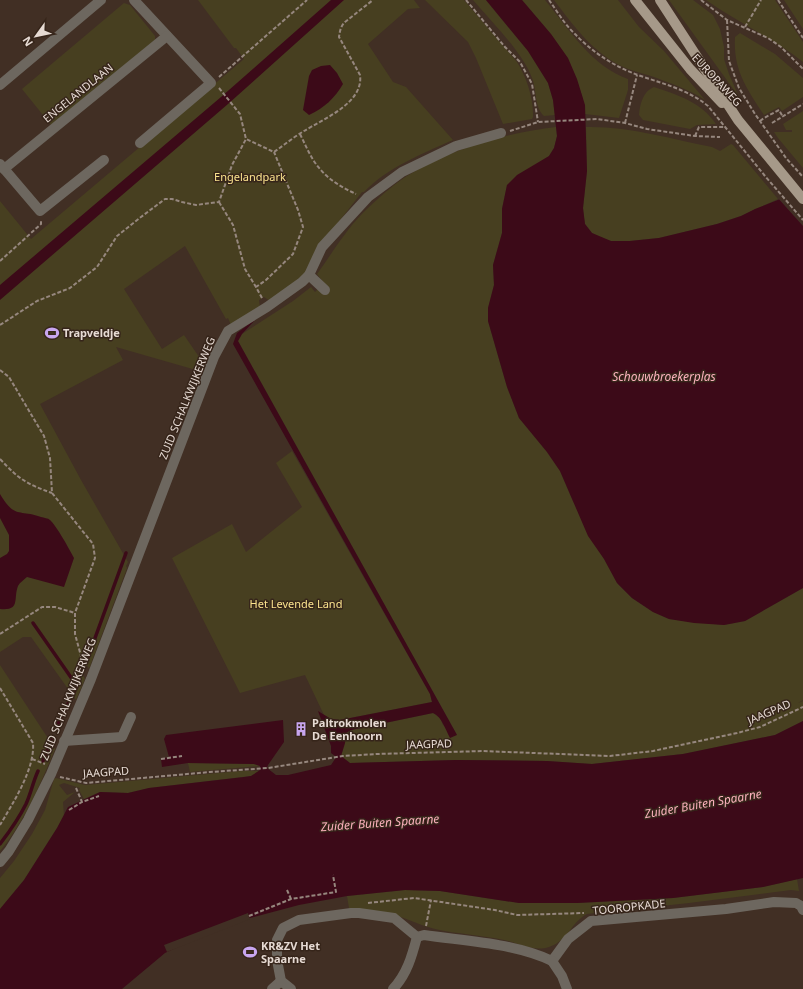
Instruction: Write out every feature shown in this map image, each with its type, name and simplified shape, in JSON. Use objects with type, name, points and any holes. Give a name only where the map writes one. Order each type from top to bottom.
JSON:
[{"type":"main road","name":"EUROPAWEG","points":[[635,0],[690,69],[740,123]]},
{"type":"main road","name":"EUROPAWEG","points":[[660,0],[740,123]]},
{"type":"main road","points":[[740,123],[803,199]]},
{"type":"street","points":[[0,86],[100,0]]},
{"type":"street","points":[[134,0],[215,86],[140,143]]},
{"type":"street","name":"ENGELANDLAAN","points":[[40,211],[2,167],[167,36]]},
{"type":"street","name":"ZUID SCHALKWIJKERWEG","points":[[0,862],[10,851],[28,820],[51,774],[91,679],[217,350],[228,331],[267,307],[302,282],[309,275],[322,247],[366,200],[402,172],[456,146],[501,133]]},
{"type":"street","points":[[40,211],[104,160]]},
{"type":"street","points":[[309,275],[326,290]]},
{"type":"street","points":[[64,741],[122,737],[131,717]]},
{"type":"street","name":"TOOROPKADE","points":[[552,961],[568,939],[591,921],[726,909],[774,902],[790,902],[801,906],[803,910]]},
{"type":"street","points":[[291,989],[281,981],[277,960],[277,940],[283,928],[299,920],[351,913],[394,918],[421,936],[508,947],[540,955],[552,961],[562,976],[567,989]]},
{"type":"street","points":[[392,989],[399,983],[410,964],[421,936]]},
{"type":"street","points":[[272,989],[281,981]]},
{"type":"path","points":[[267,307],[245,269],[232,225],[219,202],[232,165],[246,139],[240,114],[215,86],[307,0]]},
{"type":"path","points":[[274,152],[300,134],[340,110],[358,89],[361,82],[360,76],[339,37],[340,31],[342,25],[373,0]]},
{"type":"path","points":[[466,0],[505,47],[520,62],[532,84],[538,122]]},
{"type":"path","points":[[549,0],[574,33],[599,55],[637,75],[683,90],[697,97],[708,106],[803,220]]},
{"type":"path","points":[[701,0],[727,20],[768,38],[781,47],[803,69]]},
{"type":"path","points":[[745,27],[761,0]]},
{"type":"path","points":[[778,0],[803,38]]},
{"type":"path","points":[[727,20],[729,61],[740,88],[760,121],[786,158],[803,177]]},
{"type":"path","points":[[625,123],[637,75]]},
{"type":"path","points":[[772,123],[803,104]]},
{"type":"path","points":[[760,121],[779,110],[783,117]]},
{"type":"path","points":[[501,133],[538,122],[598,119],[625,123],[647,129],[695,136],[720,137]]},
{"type":"path","points":[[695,136],[699,127],[725,128]]},
{"type":"path","points":[[300,134],[320,170],[339,186],[366,200]]},
{"type":"path","points":[[246,139],[274,152],[298,210],[303,227],[293,254],[266,280],[256,287]]},
{"type":"path","points":[[0,325],[37,301],[70,288],[97,267],[116,236],[165,200],[172,199],[196,205],[219,202]]},
{"type":"path","points":[[0,260],[41,224],[40,211]]},
{"type":"path","points":[[0,370],[9,377],[44,436],[50,458],[52,493]]},
{"type":"path","points":[[0,459],[15,476],[31,486],[52,493],[92,544],[95,558],[75,613],[75,634],[82,663],[91,679]]},
{"type":"path","points":[[0,634],[42,607],[55,607],[75,613]]},
{"type":"path","points":[[0,688],[33,743],[34,752],[18,794],[0,825]]},
{"type":"path","name":"JAAGPAD","points":[[51,774],[86,783],[268,768],[343,756],[377,754],[483,751],[610,756],[653,750],[737,733],[760,727],[803,707]]},
{"type":"path","points":[[161,760],[182,756]]},
{"type":"path","points":[[76,788],[82,802]]},
{"type":"path","points":[[69,810],[82,802],[99,796]]},
{"type":"path","points":[[249,916],[291,899],[336,892],[333,875]]},
{"type":"path","points":[[287,890],[291,899]]},
{"type":"path","points":[[351,913],[355,907],[368,903],[400,898],[414,898],[495,910],[517,915],[560,915],[584,913],[591,921]]},
{"type":"path","points":[[421,936],[431,900]]},
{"type":"green space","name":"Engelandpark","points":[[198,0],[414,0],[420,8],[408,9],[368,44],[393,82],[406,87],[453,140],[395,168],[362,192],[337,224],[301,279],[270,301],[264,297],[259,300],[260,308],[231,325],[228,318],[226,319],[185,246],[124,289],[162,349],[184,335],[206,367],[203,372],[116,347],[123,360],[40,404],[128,562],[89,669],[87,665],[83,675],[85,679],[76,700],[31,637],[23,637],[0,652],[0,201],[31,239],[244,59]]},
{"type":"green space","points":[[425,0],[464,0],[517,62],[531,95],[533,110],[532,119],[503,124],[468,42]]},
{"type":"green space","points":[[473,0],[486,0],[528,51],[548,83],[553,100],[555,115],[544,116],[541,112],[537,103],[532,78],[522,58]]},
{"type":"green space","points":[[522,0],[545,0],[582,46],[592,56],[615,73],[628,79],[628,90],[619,118],[585,114],[584,103],[569,62],[555,40]]},
{"type":"green space","points":[[554,0],[618,0],[639,27],[664,51],[705,100],[679,86],[619,65],[609,59],[583,36]]},
{"type":"green space","points":[[669,0],[693,0],[713,15],[720,29],[724,47],[724,59],[739,97]]},
{"type":"green space","points":[[706,0],[775,0],[803,42],[803,62],[780,45],[730,16]]},
{"type":"green space","points":[[784,0],[803,0],[803,29]]},
{"type":"green space","points":[[124,3],[130,5],[155,36],[155,40],[51,125],[22,89]]},
{"type":"green space","points":[[740,33],[775,54],[803,78],[803,97],[782,111],[779,107],[764,115],[742,79],[736,59],[735,37]]},
{"type":"green space","points":[[654,87],[688,100],[710,116],[716,124],[697,125],[690,129],[643,120],[639,115],[641,102],[647,92]]},
{"type":"green space","points":[[803,111],[803,168],[774,132],[792,132],[792,130],[786,130],[783,124]]},
{"type":"green space","points":[[556,127],[557,136],[554,148],[549,156],[507,185],[502,209],[502,233],[493,265],[494,285],[488,308],[488,321],[507,387],[519,418],[547,452],[560,471],[572,499],[617,583],[632,598],[653,612],[669,619],[724,625],[745,621],[803,588],[803,700],[798,703],[803,701],[803,721],[775,735],[683,754],[592,764],[547,761],[456,760],[350,763],[341,756],[346,733],[351,730],[433,713],[440,718],[443,725],[457,735],[238,341],[242,334],[293,301],[311,287],[315,292],[324,283],[317,274],[361,214],[389,189],[406,177],[428,164],[463,149],[501,137],[538,129]]},
{"type":"green space","points":[[586,127],[602,127],[634,131],[712,147],[720,151],[731,144],[778,199],[741,216],[717,224],[659,238],[611,241],[601,238],[592,233],[585,224],[584,218],[583,208],[587,171]]},
{"type":"green space","name":"Het Levende Land","points":[[292,451],[430,694],[432,702],[340,720],[331,719],[324,715],[305,675],[240,693],[172,558],[232,524],[246,552],[302,507],[276,463]]},
{"type":"green space","points":[[0,665],[55,749],[38,789],[24,815],[0,851]]},
{"type":"green space","points":[[188,763],[254,764],[260,766],[190,772]]},
{"type":"green space","points":[[241,771],[260,771],[251,776],[149,788],[128,793],[100,792],[84,799],[79,790],[80,788],[64,783],[59,785],[67,795],[75,792],[63,802],[64,816],[24,880],[0,909],[0,878],[14,861],[32,834],[45,810],[54,779],[56,778],[85,785]]},
{"type":"green space","points":[[797,879],[799,891],[791,890],[587,914],[582,917],[566,936],[556,944],[543,948],[532,948],[495,938],[435,929],[388,913],[349,908],[347,896],[405,890],[440,891],[519,903],[577,903],[673,898],[763,887]]},
{"type":"water","points":[[331,0],[344,0],[228,104],[0,300],[0,285],[221,97]]},
{"type":"water","name":"Schouwbroekerplas","points":[[486,0],[522,0],[551,34],[568,58],[577,79],[585,105],[587,171],[583,208],[585,224],[592,233],[611,241],[659,238],[717,224],[741,216],[803,190],[803,588],[745,621],[724,625],[694,623],[669,619],[653,612],[632,598],[617,583],[604,559],[588,536],[560,471],[547,452],[519,418],[507,387],[488,321],[488,308],[494,285],[493,265],[502,233],[502,209],[507,185],[517,175],[549,156],[554,148],[557,136],[553,100],[548,83],[528,51]]},
{"type":"water","points":[[330,65],[337,73],[343,84],[329,102],[309,115],[303,110],[309,76],[312,70],[321,66]]},
{"type":"water","name":"Zuider Buiten Spaarne","points":[[256,319],[242,334],[238,341],[457,735],[450,738],[439,717],[433,713],[351,730],[346,733],[341,756],[350,763],[456,760],[547,761],[592,764],[683,754],[775,735],[803,721],[803,878],[763,887],[673,898],[577,903],[519,903],[440,891],[405,890],[347,896],[299,905],[250,918],[184,944],[165,953],[122,989],[0,989],[0,909],[24,880],[57,828],[68,807],[100,792],[128,793],[149,788],[251,776],[260,770],[260,766],[254,764],[188,763],[162,767],[161,759],[169,757],[164,739],[166,735],[283,720],[284,742],[267,768],[276,775],[288,775],[331,765],[335,759],[335,756],[331,753],[331,746],[318,711],[331,719],[340,720],[432,702],[430,694],[233,344],[237,333]]},
{"type":"water","points":[[0,494],[5,502],[14,510],[50,520],[59,532],[74,558],[64,587],[27,577],[18,586],[14,606],[7,609],[0,609],[0,558],[9,551],[9,535],[0,518]]},
{"type":"pier","points":[[803,188],[803,226],[777,197]]},
{"type":"pier","points":[[248,913],[250,919],[167,952],[164,945]]},
{"type":"waterway","points":[[87,660],[126,553]]},
{"type":"waterway","points":[[33,623],[77,686],[58,724]]},
{"type":"waterway","points":[[43,761],[51,740]]},
{"type":"waterway","points":[[0,844],[26,804],[38,771]]},
{"type":"place","name":"Trapveldje","points":[[52,333]]},
{"type":"place","name":"Paltrokmolen De Eenhoorn","points":[[301,729]]},
{"type":"place","name":"KR&ZV Het Spaarne","points":[[250,952]]}]
